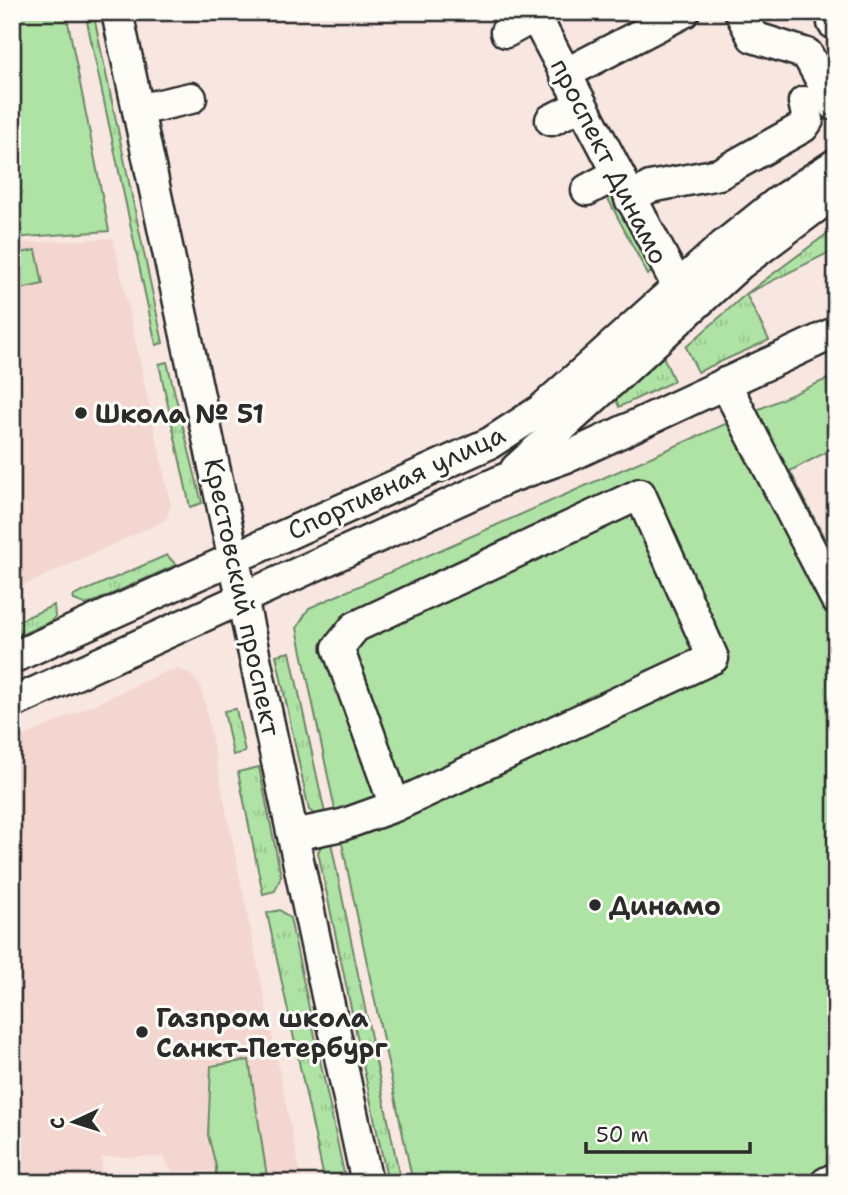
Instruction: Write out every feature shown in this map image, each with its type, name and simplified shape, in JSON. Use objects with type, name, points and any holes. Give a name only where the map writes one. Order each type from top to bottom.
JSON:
[{"type":"street","name":"Крестовский проспект","points":[[117,12],[367,1183]]},
{"type":"street","points":[[551,120],[573,90],[684,12]]},
{"type":"street","points":[[740,12],[753,37],[807,54],[835,105]]},
{"type":"street","points":[[506,32],[534,14]]},
{"type":"street","name":"проспект Динамо","points":[[534,14],[683,298]]},
{"type":"street","points":[[573,90],[605,77]]},
{"type":"street","points":[[138,110],[191,98]]},
{"type":"street","points":[[587,190],[658,185],[719,174],[803,127],[808,120],[804,102]]},
{"type":"street","name":"Спортивная улица","points":[[505,479],[768,209],[836,164]]},
{"type":"street","name":"Спортивная улица","points":[[12,657],[490,443],[541,410],[683,298],[740,264],[836,192]]},
{"type":"street","name":"Спортивная улица","points":[[12,703],[505,479],[572,455],[836,332]]},
{"type":"street","points":[[725,383],[836,599]]},
{"type":"street","points":[[293,835],[342,825],[394,807],[713,658],[640,494],[355,627],[338,648],[394,807]]},
{"type":"street","points":[[826,1183],[836,1178]]},
{"type":"shaded area","name":"Школа № 51","points":[[113,238],[171,505],[166,520],[12,591],[12,244]]},
{"type":"shaded area","name":"Газпром школа Санкт-Петербург","points":[[178,669],[188,672],[201,686],[302,1183],[213,1183],[213,1171],[174,1171],[165,1164],[165,1157],[102,1157],[101,1183],[12,1183],[12,742],[167,671]]},
{"type":"green space","points":[[12,12],[66,12],[109,231],[12,238]]},
{"type":"green space","points":[[85,12],[93,12],[163,343],[156,345]]},
{"type":"green space","points":[[615,193],[654,269],[648,275],[606,195]]},
{"type":"green space","points":[[836,227],[836,249],[746,294]]},
{"type":"green space","points":[[36,250],[43,284],[12,291],[12,255]]},
{"type":"green space","points":[[746,294],[769,340],[698,372],[686,347]]},
{"type":"green space","points":[[663,356],[674,381],[619,407],[615,397]]},
{"type":"green space","points":[[167,362],[202,503],[190,507],[159,364]]},
{"type":"green space","name":"Динамо","points":[[827,379],[836,396],[836,447],[790,471],[836,561],[836,1183],[413,1183],[297,628],[309,608]]},
{"type":"green space","points":[[167,555],[176,565],[87,605],[74,600],[73,596]]},
{"type":"green space","points":[[54,605],[55,617],[51,621],[12,639],[12,624]]},
{"type":"green space","points":[[290,652],[326,818],[321,819],[309,810],[276,655]]},
{"type":"green space","points":[[236,709],[245,752],[233,755],[224,711]]},
{"type":"green space","points":[[259,767],[281,876],[275,891],[263,894],[238,772]]},
{"type":"green space","points":[[330,838],[401,1183],[388,1183],[318,852],[325,839]]},
{"type":"green space","points":[[280,910],[290,918],[346,1183],[325,1183],[267,913]]},
{"type":"green space","points":[[249,1060],[268,1183],[216,1183],[216,1166],[208,1135],[211,1066]]},
{"type":"place","name":"Школа № 51","points":[[81,413]]},
{"type":"place","name":"Динамо","points":[[595,905]]},
{"type":"place","name":"Газпром школа Санкт-Петербург","points":[[142,1032]]}]
